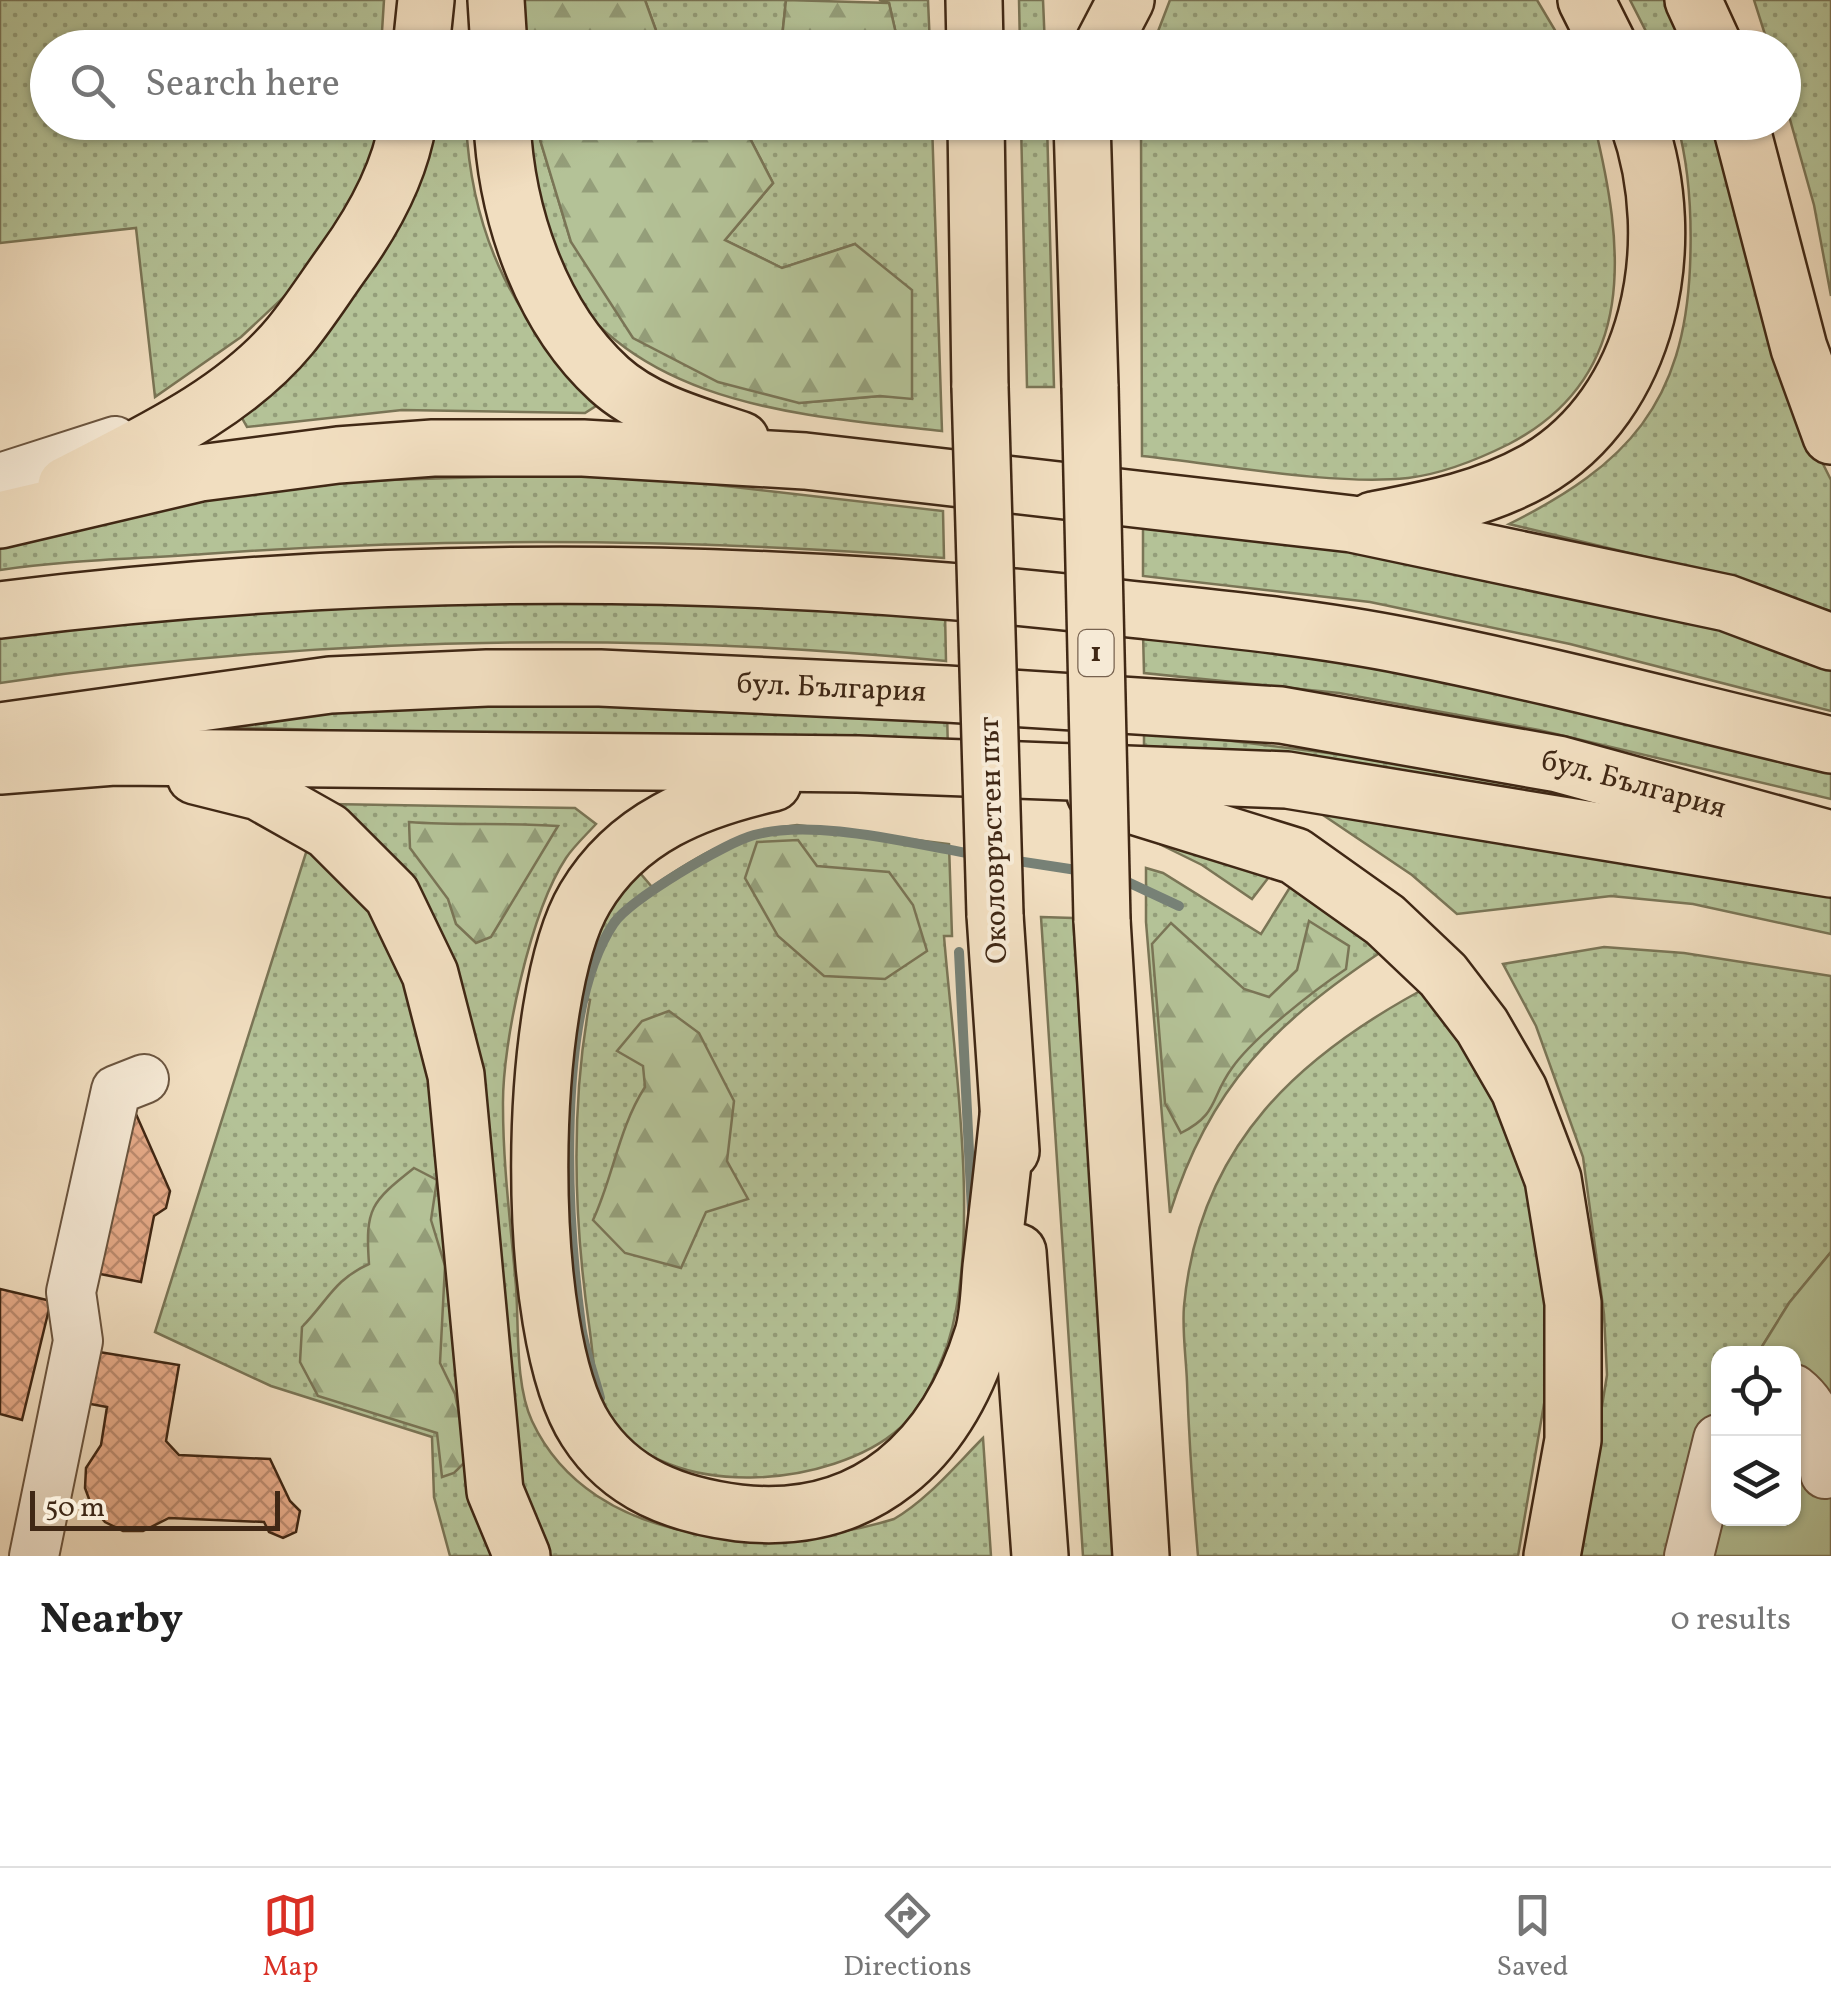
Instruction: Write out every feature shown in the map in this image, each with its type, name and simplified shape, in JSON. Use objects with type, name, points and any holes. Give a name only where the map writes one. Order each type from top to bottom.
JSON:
[{"type":"main road","points":[[423,30],[426,0]]},
{"type":"main road","points":[[496,0],[497,30]]},
{"type":"main road","points":[[974,0],[975,30]]},
{"type":"main road","points":[[1079,0],[1080,30]]},
{"type":"main road","points":[[1110,30],[1126,0]]},
{"type":"main road","points":[[1586,0],[1601,30]]},
{"type":"main road","points":[[1693,0],[1707,30]]},
{"type":"main road","points":[[1,506],[185,419],[243,380],[288,338],[362,235],[405,140]]},
{"type":"main road","points":[[503,140],[504,161],[539,282],[569,334],[610,380],[677,418],[805,461]]},
{"type":"main road","name":"Околовръстен път","points":[[976,140],[994,915],[1040,1556]]},
{"type":"main road","name":"1","points":[[1083,140],[1102,920],[1141,1556]]},
{"type":"main road","points":[[1352,524],[1479,497],[1537,469],[1588,428],[1626,379],[1647,315],[1656,252],[1652,190],[1642,140]]},
{"type":"main road","points":[[1745,140],[1798,348],[1831,436]]},
{"type":"main road","points":[[1,506],[338,455],[432,448],[583,448],[805,461],[1352,524],[1727,603],[1831,642]]},
{"type":"main road","points":[[0,610],[150,592],[387,576],[606,575],[944,588],[1404,646],[1831,745]]},
{"type":"main road","name":"бул. България","points":[[0,731],[330,685],[467,679],[600,678],[946,694],[1281,715],[1558,764],[1831,839]]},
{"type":"main road","points":[[114,757],[259,792],[328,831],[392,895],[430,974],[456,1075],[495,1491],[522,1556]]},
{"type":"main road","points":[[0,766],[114,757],[858,764],[1287,780],[1831,869]]},
{"type":"main road","points":[[858,764],[708,798],[672,816],[611,865],[585,898],[570,934],[558,972],[544,1070],[541,1174],[546,1300],[570,1398],[604,1455],[629,1478],[686,1505],[758,1514],[820,1508],[856,1499],[891,1478],[922,1451],[955,1407],[984,1331],[1008,1116]]},
{"type":"main road","points":[[1004,772],[1086,792],[1295,856],[1386,920],[1443,976],[1482,1026],[1519,1090],[1553,1179],[1574,1303],[1573,1440],[1552,1556]]},
{"type":"lane","points":[[34,1556],[78,1342],[71,1292],[116,1090],[144,1079]]},
{"type":"lane","points":[[1801,1395],[1820,1419],[1825,1474]]},
{"type":"lane","points":[[1689,1556],[1711,1466]]},
{"type":"green space","points":[[0,0],[384,0],[382,30],[30,30],[30,140],[375,140],[374,158],[318,265],[241,337],[155,397],[136,228],[0,243]]},
{"type":"green space","points":[[523,0],[645,0],[656,30],[524,30]]},
{"type":"green space","points":[[645,0],[786,0],[783,30],[656,30]]},
{"type":"green space","points":[[786,0],[889,3],[895,30],[783,30]]},
{"type":"green space","points":[[879,0],[928,0],[929,30],[895,30],[889,3]]},
{"type":"green space","points":[[1019,0],[1043,0],[1044,30],[1020,30]]},
{"type":"green space","points":[[1170,0],[1537,0],[1555,30],[1159,30]]},
{"type":"green space","points":[[1630,0],[1675,0],[1690,30],[1645,30]]},
{"type":"green space","points":[[1754,0],[1831,0],[1831,296],[1814,205],[1796,140],[1801,140],[1801,30],[1764,30]]},
{"type":"green space","points":[[416,140],[468,140],[478,205],[504,277],[544,343],[599,404],[585,413],[402,410],[247,427],[237,409]]},
{"type":"green space","points":[[521,140],[540,140],[571,242],[799,403],[880,396],[912,398],[855,244],[782,268],[725,240],[773,183],[751,140],[933,140],[942,431],[773,408],[719,394],[668,373],[621,345],[581,307],[549,257]]},
{"type":"green space","points":[[540,140],[751,140],[773,183],[725,240],[782,268],[855,244],[912,290],[912,399],[880,396],[799,403],[718,382],[633,338],[571,242]]},
{"type":"green space","points":[[1021,140],[1047,140],[1054,387],[1027,387]]},
{"type":"green space","points":[[1141,140],[1598,140],[1612,215],[1612,304],[1601,345],[1582,382],[1551,416],[1485,455],[1408,478],[1311,477],[1142,456]]},
{"type":"green space","points":[[1681,140],[1731,140],[1812,442],[1831,480],[1831,611],[1654,559],[1509,524],[1551,502],[1617,453],[1642,424],[1661,393],[1676,356],[1690,267]]},
{"type":"green space","points":[[547,475],[665,479],[943,511],[944,558],[758,547],[481,542],[297,548],[0,570],[0,542],[208,498],[324,482]]},
{"type":"green space","points":[[1143,528],[1288,540],[1598,595],[1831,657],[1831,711],[1570,644],[1370,602],[1143,576]]},
{"type":"green space","points":[[485,597],[945,612],[946,661],[709,645],[472,643],[236,656],[0,683],[0,633],[174,611]]},
{"type":"green space","points":[[1143,632],[1333,659],[1467,684],[1782,756],[1831,772],[1831,799],[1539,730],[1339,693],[1144,673]]},
{"type":"green space","points":[[440,702],[947,711],[948,753],[231,727],[234,716]]},
{"type":"green space","points":[[1144,730],[1416,764],[1675,817],[1144,756]]},
{"type":"green space","points":[[329,804],[575,808],[596,824],[566,858],[541,910],[513,1013],[504,1079],[504,1151],[520,1373],[532,1421],[560,1464],[597,1496],[642,1518],[691,1532],[743,1538],[796,1537],[847,1531],[894,1519],[930,1492],[983,1438],[991,1556],[543,1556],[519,1502],[484,1135]]},
{"type":"green space","points":[[1317,811],[1601,848],[1831,896],[1831,934],[1693,904],[1611,896],[1457,914],[1412,875]]},
{"type":"green space","points":[[409,822],[558,826],[491,937],[476,943],[456,924],[448,899],[410,848]]},
{"type":"green space","points":[[797,825],[949,844],[952,936],[944,936],[964,1197],[958,1299],[948,1343],[934,1377],[923,1400],[900,1428],[871,1448],[834,1464],[793,1474],[751,1478],[709,1475],[670,1464],[636,1446],[611,1419],[598,1388],[580,1249],[576,1166],[579,1083],[590,1000],[573,995],[579,957],[635,867],[652,887],[720,846]]},
{"type":"green space","points":[[1145,837],[1272,873],[1252,899],[1202,865]]},
{"type":"green space","points":[[310,840],[368,904],[426,1028],[494,1556],[450,1556],[434,1497],[432,1437],[271,1386],[155,1332]]},
{"type":"green space","points":[[798,840],[817,866],[889,872],[913,905],[927,951],[885,979],[824,976],[778,936],[745,878],[757,842]]},
{"type":"green space","points":[[1146,868],[1163,873],[1261,934],[1292,884],[1384,950],[1310,1004],[1251,1061],[1205,1128],[1170,1213],[1146,922]]},
{"type":"green space","points":[[1041,917],[1073,918],[1115,1556],[1083,1556]]},
{"type":"green space","points":[[1309,921],[1349,946],[1346,969],[1254,1043],[1232,1068],[1208,1112],[1181,1133],[1165,1103],[1152,944],[1171,923],[1244,989],[1269,997],[1297,970]]},
{"type":"green space","points":[[1604,947],[1684,953],[1831,976],[1831,1252],[1789,1303],[1762,1346],[1711,1346],[1711,1440],[1676,1556],[1578,1556],[1607,1375],[1604,1314],[1583,1157],[1536,1026],[1503,964]]},
{"type":"green space","points":[[1437,982],[1532,1167],[1556,1334],[1518,1556],[1198,1556],[1184,1306],[1194,1248],[1211,1197],[1235,1151],[1265,1110],[1301,1073],[1342,1040]]},
{"type":"green space","points":[[669,1011],[699,1033],[734,1101],[727,1161],[748,1199],[706,1212],[681,1268],[625,1253],[593,1220],[629,1119],[645,1087],[643,1066],[617,1051],[642,1021]]},
{"type":"green space","points":[[414,1168],[437,1180],[431,1220],[445,1266],[440,1363],[455,1394],[468,1459],[454,1473],[442,1477],[437,1433],[318,1396],[300,1362],[302,1327],[340,1284],[369,1264],[368,1230],[374,1208],[388,1189]]},
{"type":"green space","points":[[1831,1252],[1831,1556],[1676,1556],[1711,1524],[1801,1526],[1801,1346],[1762,1346],[1789,1303]]},
{"type":"building","points":[[128,1096],[170,1191],[166,1208],[154,1216],[141,1282],[85,1271]]},
{"type":"building","points":[[0,1289],[51,1301],[22,1420],[0,1414]]},
{"type":"building","points":[[93,1351],[179,1365],[166,1441],[179,1455],[270,1459],[290,1501],[300,1511],[296,1532],[283,1538],[269,1532],[264,1522],[169,1518],[143,1531],[123,1531],[105,1522],[92,1507],[85,1488],[86,1468],[101,1445],[107,1407],[85,1403]]},
{"type":"waterway","points":[[600,1398],[582,1334],[576,1281],[569,1175],[570,1118],[582,1009],[595,962],[614,923],[639,900],[680,873],[754,835],[836,831],[979,855]]},
{"type":"waterway","points":[[1011,860],[1083,871]]},
{"type":"waterway","points":[[1119,878],[1179,906]]},
{"type":"waterway","points":[[959,952],[972,1211]]}]
